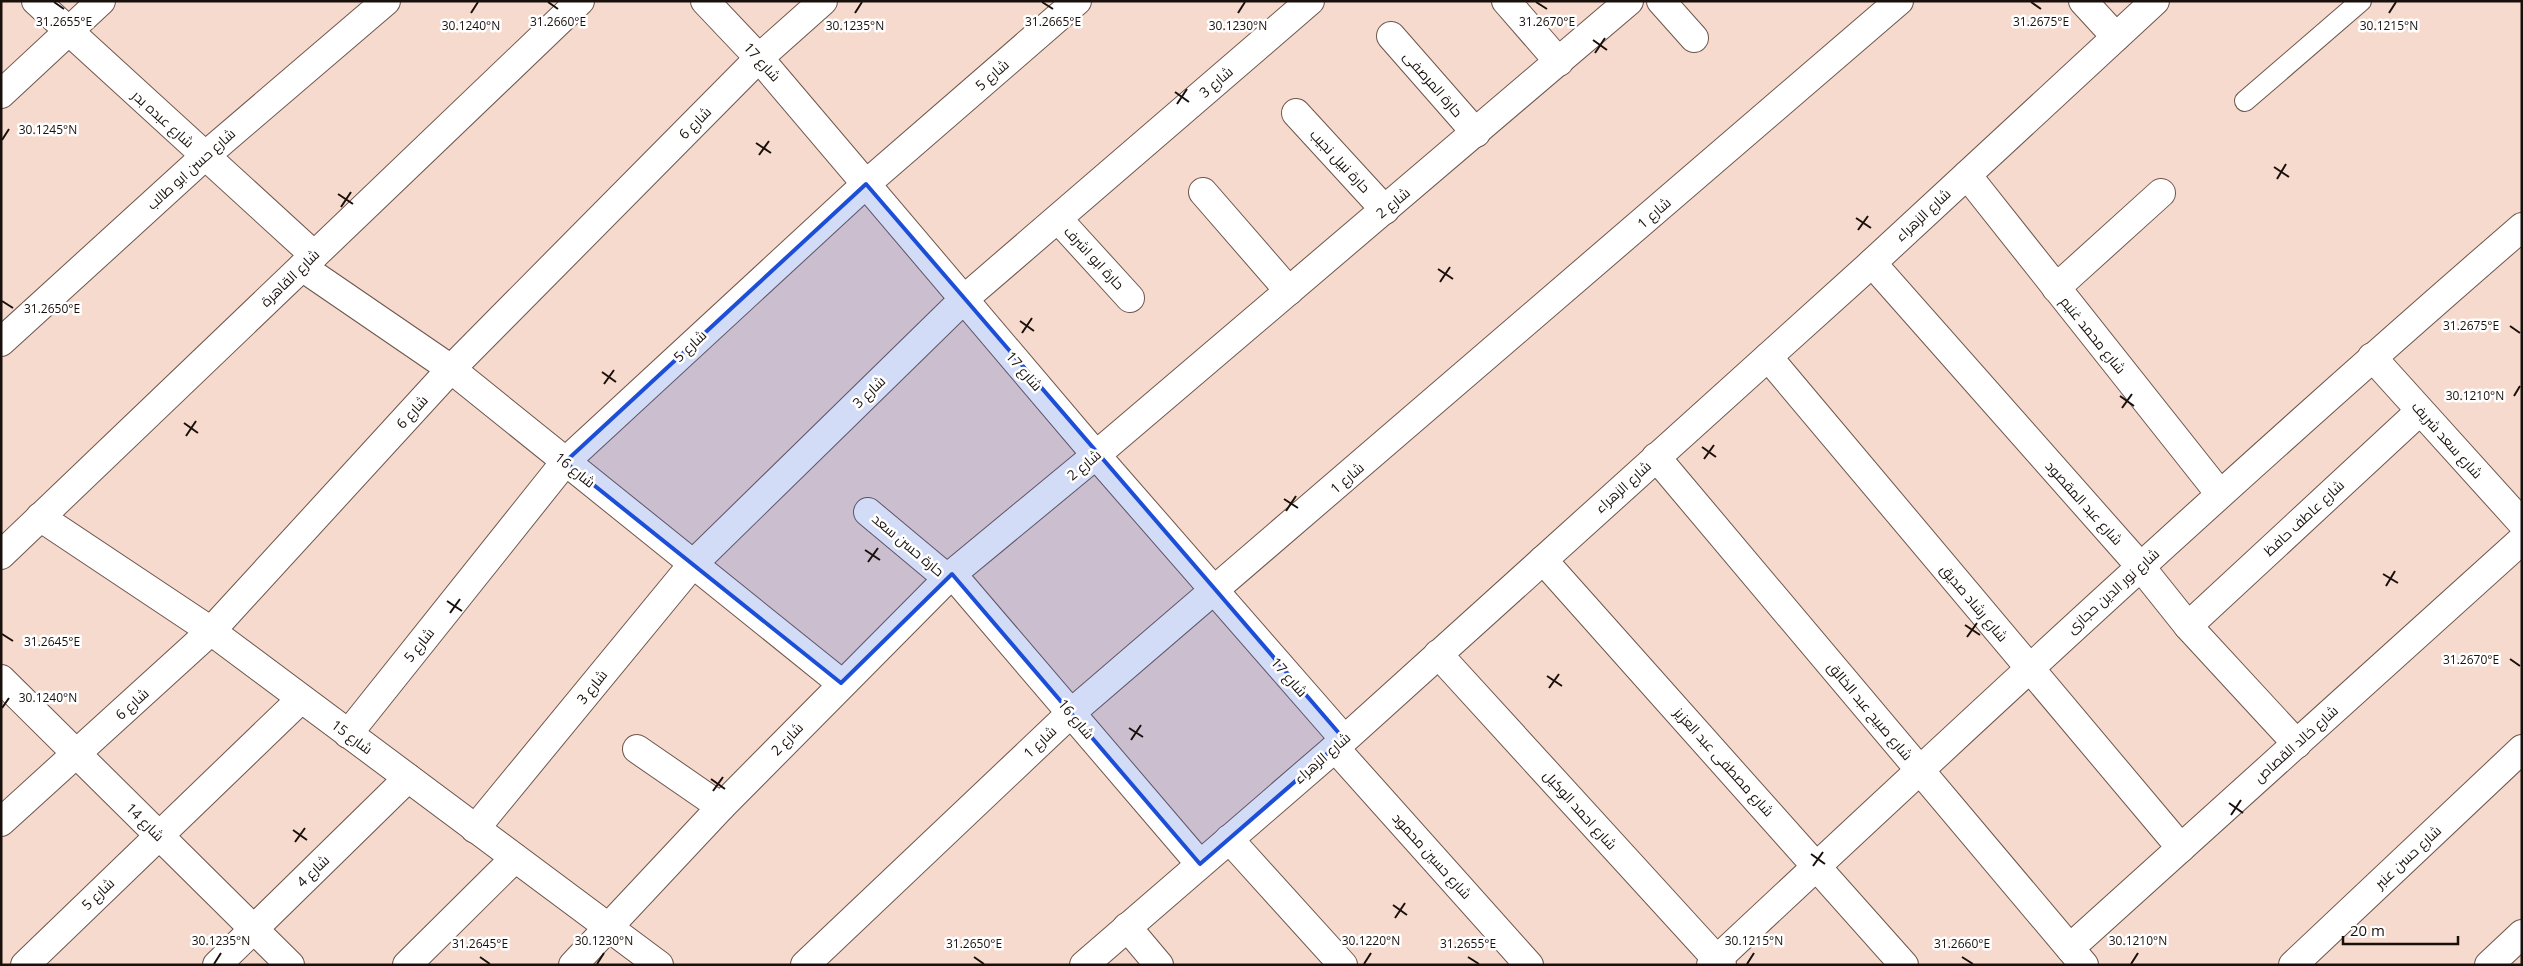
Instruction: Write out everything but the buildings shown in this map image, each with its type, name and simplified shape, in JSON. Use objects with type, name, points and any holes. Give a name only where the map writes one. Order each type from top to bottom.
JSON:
[{"type":"street","name":"شارع عبده بدر","points":[[36,1],[204,156],[308,261]]},
{"type":"street","points":[[1,94],[67,30],[101,1]]},
{"type":"street","name":"شارع حسن ابو طالب","points":[[1,342],[204,156],[386,1]]},
{"type":"street","name":"شارع القاهرة","points":[[1,555],[580,1]]},
{"type":"street","name":"شارع 17","points":[[705,1],[759,58],[963,300],[1215,592],[1340,744]]},
{"type":"street","name":"شارع 6","points":[[1,822],[211,631],[452,369],[759,58],[823,1]]},
{"type":"street","name":"شارع 5","points":[[348,734],[565,462],[866,184],[1077,1]]},
{"type":"street","name":"شارع 3","points":[[476,829],[692,565],[963,300],[1310,1]]},
{"type":"street","points":[[1506,1],[1559,62]]},
{"type":"street","name":"شارع 2","points":[[573,965],[610,928],[721,807],[950,576],[1096,455],[1630,1]]},
{"type":"street","points":[[1662,1],[1694,38]]},
{"type":"street","name":"شارع 1","points":[[804,965],[1071,713],[1215,592],[1900,1]]},
{"type":"street","points":[[2083,1],[2116,36]]},
{"type":"street","name":"شارع الزهراء","points":[[1084,965],[1340,744],[1872,263],[2156,1]]},
{"type":"street","name":"حارة المرصفى","points":[[1391,36],[1476,133]]},
{"type":"street","name":"حارة نبيل نجيب","points":[[1296,113],[1385,210]]},
{"type":"street","name":"شارع محمد غنيم","points":[[1967,174],[2220,494]]},
{"type":"street","points":[[1202,192],[1289,291]]},
{"type":"street","points":[[2056,288],[2161,193]]},
{"type":"street","name":"حارة ابو اشرف","points":[[1058,219],[1130,298]]},
{"type":"street","name":"شارع نور الدين حجازى","points":[[1717,963],[2029,668],[2140,566],[2372,357],[2521,229]]},
{"type":"street","name":"شارع 16","points":[[308,261],[452,369],[841,684]]},
{"type":"street","name":"شارع عبد المقصود","points":[[1872,263],[2140,566],[2188,626],[2296,744]]},
{"type":"street","name":"شارع رشاد صديق","points":[[1768,357],[2181,848]]},
{"type":"street","name":"شارع سعد شريف","points":[[2372,357],[2522,523]]},
{"type":"street","name":"شارع عاطف حافظ","points":[[2188,626],[2420,411]]},
{"type":"street","name":"شارع صبيح عبد الخالق","points":[[1656,457],[2077,956]]},
{"type":"street","name":"حارة حسن سعد","points":[[868,512],[950,576]]},
{"type":"street","name":"شارع 15","points":[[40,517],[211,631],[659,965]]},
{"type":"street","name":"شارع خالد القصاص","points":[[2077,956],[2181,848],[2522,540]]},
{"type":"street","name":"شارع مصطفى عبد العزيز","points":[[1543,560],[1904,965]]},
{"type":"street","name":"شارع 16","points":[[950,576],[1071,713],[1200,864]]},
{"type":"street","name":"شارع احمد الوكيل","points":[[1438,654],[1717,963]]},
{"type":"street","name":"شارع 14","points":[[1,679],[290,965]]},
{"type":"street","name":"شارع 5","points":[[25,965],[301,698]]},
{"type":"street","name":"شارع حسين محمود","points":[[1340,744],[1528,965]]},
{"type":"street","points":[[637,749],[721,807]]},
{"type":"street","name":"شارع حسن عنبر","points":[[2294,965],[2518,761]]},
{"type":"street","name":"شارع 4","points":[[217,965],[408,778]]},
{"type":"street","points":[[1230,839],[1343,965]]},
{"type":"street","points":[[407,965],[515,858]]},
{"type":"street","points":[[1127,928],[1159,965]]},
{"type":"street","points":[[2496,962],[2522,934]]},
{"type":"lane","points":[[2245,100],[2361,1]]},
{"type":"highlighted area","points":[[866,184],[1344,739],[1200,864],[952,574],[841,683],[565,462]]}]
